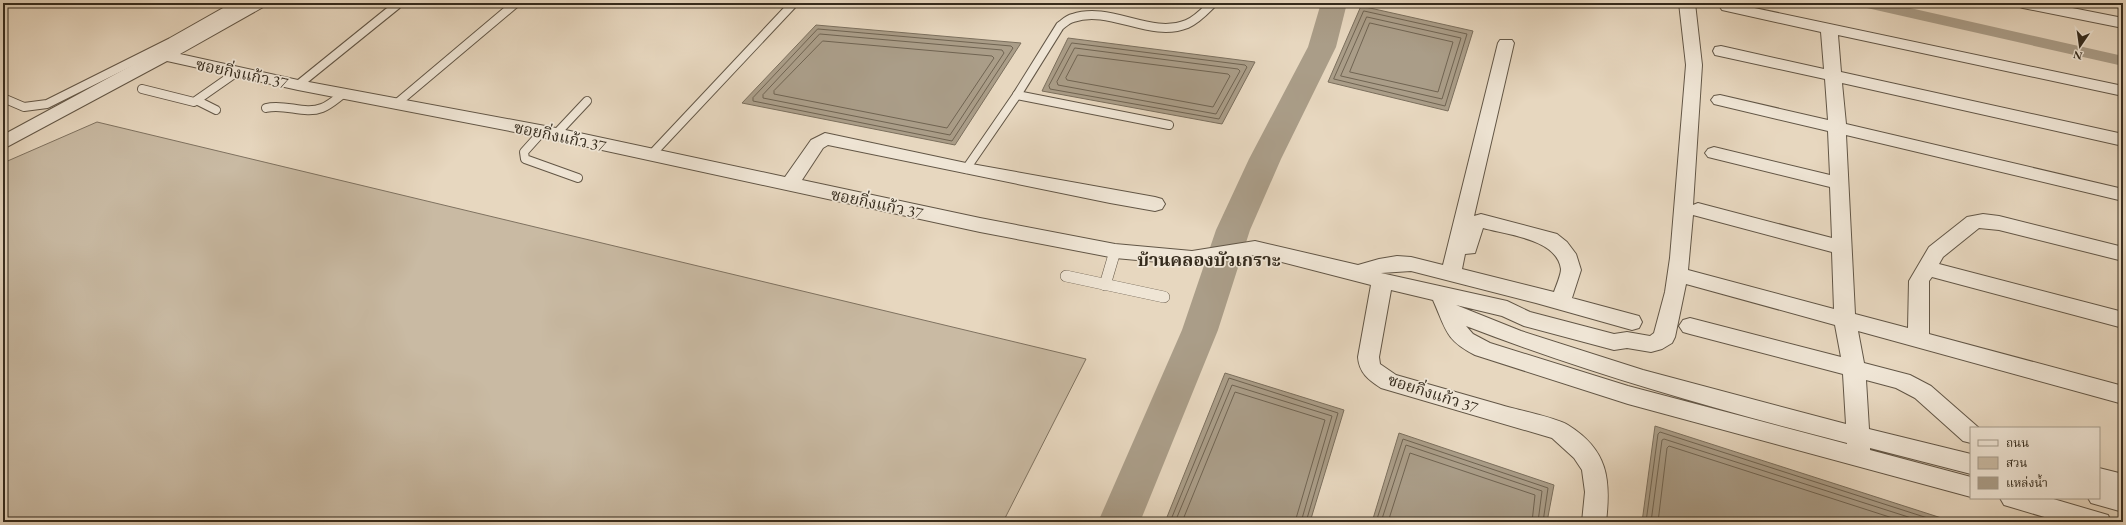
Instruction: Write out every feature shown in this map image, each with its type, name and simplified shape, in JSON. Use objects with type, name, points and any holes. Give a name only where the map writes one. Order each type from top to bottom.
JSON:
[{"type":"street","points":[[3,143],[165,56],[259,3]]},
{"type":"street","points":[[1382,281],[1445,303],[1507,308],[1534,301],[1561,301],[1630,331],[1651,345],[1664,337],[1675,292],[1680,258],[1694,65],[1687,3]]},
{"type":"street","points":[[2023,3],[2123,23]]},
{"type":"street","points":[[1728,7],[2123,91]]},
{"type":"street","points":[[1829,28],[1837,128],[1845,320],[1854,369],[1859,446]]},
{"type":"street","points":[[1455,274],[1506,43]]},
{"type":"street","points":[[1720,51],[2123,140]]},
{"type":"street","name":"ซอยกิ่งแก้ว 37","points":[[165,56],[298,85],[549,133],[651,156],[980,225],[1115,251],[1192,258],[1255,248],[1359,273],[1382,281],[1370,351],[1369,364],[1372,370],[1390,382],[1559,431],[1578,445],[1596,472],[1598,489],[1594,522]]},
{"type":"street","points":[[1720,100],[2123,195]]},
{"type":"street","points":[[789,184],[817,144],[825,139],[966,169],[1110,197],[1155,204]]},
{"type":"street","points":[[1714,152],[1839,183]]},
{"type":"street","points":[[1698,210],[1842,248]]},
{"type":"street","points":[[1455,274],[1475,224],[1484,221],[1550,239],[1560,247],[1566,254],[1571,270],[1561,301]]},
{"type":"street","points":[[1918,338],[1919,281],[1936,252],[1974,222],[1983,221],[2123,254]]},
{"type":"street","points":[[1359,273],[1378,265],[1394,263],[1411,264],[1455,274],[1615,330],[1630,331]]},
{"type":"street","points":[[1926,268],[2123,320]]},
{"type":"street","points":[[1689,276],[1845,320],[1918,338],[2123,394]]},
{"type":"street","points":[[1445,303],[1457,331],[1465,340],[1483,349],[1587,372],[1631,386],[1859,446],[1970,487]]},
{"type":"street","points":[[1507,308],[1524,318],[1614,342],[1630,331]]},
{"type":"street","points":[[1690,326],[1902,381],[1923,392],[1970,433]]},
{"type":"street","points":[[1859,446],[1970,464]]},
{"type":"street","points":[[2100,478],[2123,484]]},
{"type":"street","points":[[2100,496],[2123,502]]},
{"type":"street","points":[[2016,499],[2099,522]]},
{"type":"street","points":[[2092,499],[2099,522]]},
{"type":"lane","points":[[3,98],[13,105],[25,109],[35,108],[47,104],[170,42],[240,3]]},
{"type":"lane","points":[[396,104],[516,3]]},
{"type":"lane","points":[[966,169],[1017,95],[1060,26],[1068,20],[1075,17],[1091,16],[1162,26],[1182,26],[1198,18],[1213,3]]},
{"type":"lane","points":[[298,85],[397,5]]},
{"type":"lane","points":[[651,156],[792,5]]},
{"type":"lane","points":[[142,89],[190,102],[198,100],[237,72]]},
{"type":"lane","points":[[266,108],[278,105],[317,110],[331,103],[343,94]]},
{"type":"lane","points":[[1017,95],[1169,125]]},
{"type":"lane","points":[[198,100],[216,110]]},
{"type":"lane","points":[[578,178],[525,159],[524,152],[587,101]]},
{"type":"lane","points":[[1105,285],[1115,251]]},
{"type":"lane","points":[[1066,276],[1164,297]]},
{"type":"green space","points":[[97,122],[1086,359],[1003,522],[3,522],[3,163]]},
{"type":"water","points":[[1361,6],[1473,31],[1448,111],[1328,82]]},
{"type":"water","points":[[816,25],[1021,43],[955,145],[742,103]]},
{"type":"water","points":[[1068,38],[1255,62],[1222,124],[1042,91]]},
{"type":"water","points":[[1225,373],[1344,410],[1310,522],[1165,522]]},
{"type":"water","points":[[1655,426],[1954,522],[1642,522]]},
{"type":"water","points":[[1399,433],[1554,485],[1547,522],[1372,522]]},
{"type":"waterway","points":[[1119,522],[1200,330],[1233,230],[1265,159],[1322,47],[1334,3]]},
{"type":"waterway","points":[[1867,3],[2123,61]]},
{"type":"district","name":"บ้านคลองบัวเกราะ","points":[[1209,260]]}]
